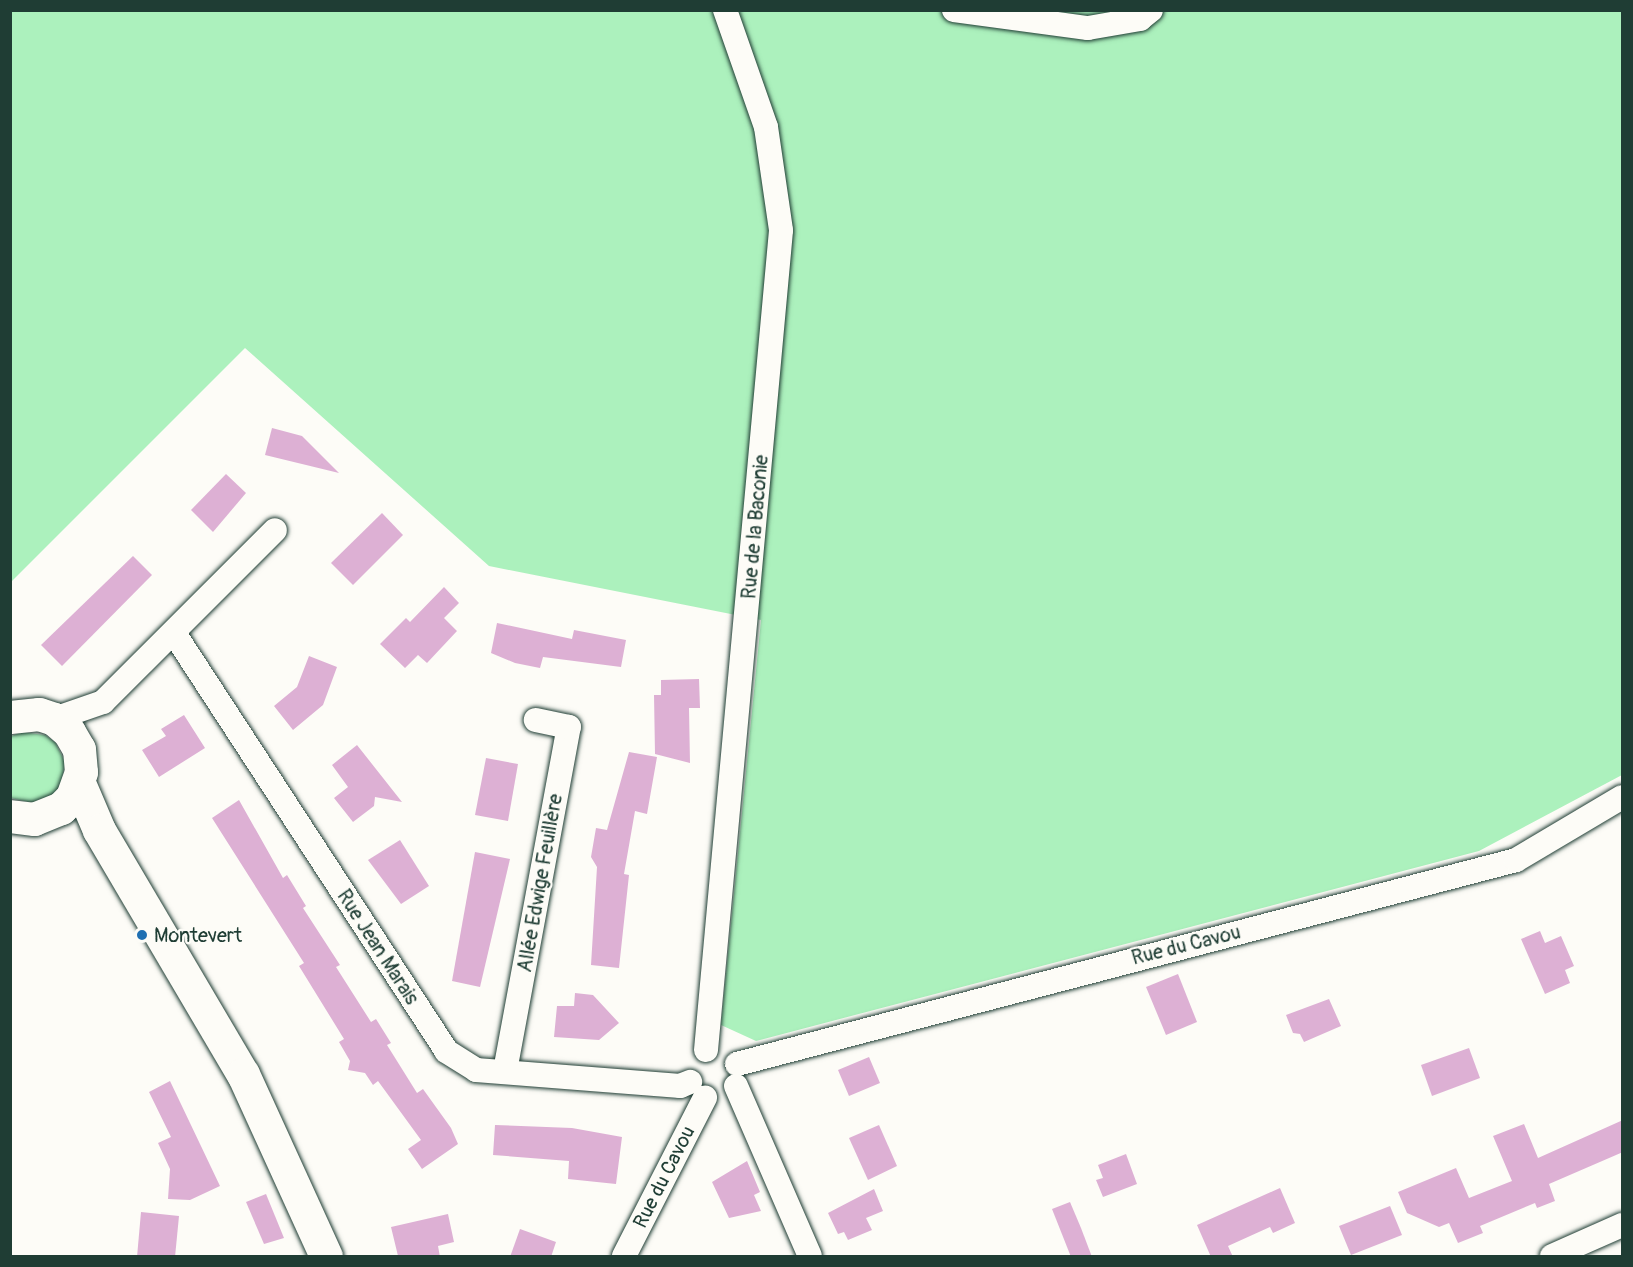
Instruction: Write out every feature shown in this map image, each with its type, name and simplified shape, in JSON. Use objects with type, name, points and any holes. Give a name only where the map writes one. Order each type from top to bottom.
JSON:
[{"type":"main road","points":[[14,711],[54,719],[69,732],[79,749],[79,783],[99,830],[243,1074],[326,1257]]},
{"type":"main road","points":[[47,816],[72,797],[79,783]]},
{"type":"main road","points":[[10,816],[47,816],[87,839],[134,892]]},
{"type":"street","name":"Rue de la Baconie","points":[[706,1050],[781,230],[766,127],[725,10]]},
{"type":"street","points":[[954,10],[1088,28],[1140,19],[1151,10]]},
{"type":"street","points":[[79,749],[103,702],[275,530]]},
{"type":"street","name":"Rue Jean Marais","points":[[174,633],[446,1051],[476,1070],[680,1086],[698,1090]]},
{"type":"street","points":[[54,719],[103,702]]},
{"type":"street","name":"Allée Edwige Feuillère","points":[[505,1071],[569,727],[537,720]]},
{"type":"street","name":"Rue du Cavou","points":[[737,1075],[1516,860],[1623,797]]},
{"type":"street","points":[[737,1075],[726,1096],[698,1090],[693,1060],[706,1050],[720,1050],[737,1075],[810,1257]]},
{"type":"street","name":"Rue du Cavou","points":[[624,1257],[698,1090]]},
{"type":"street","points":[[1551,1257],[1623,1226]]},
{"type":"green space","points":[[11,11],[1622,11],[1622,775],[1479,851],[756,1041],[721,1025],[761,620],[489,566],[245,348],[11,582]]},
{"type":"green space","points":[[21,732],[45,735],[55,742],[65,762],[61,785],[54,794],[33,803],[11,798],[10,737]]},
{"type":"building","points":[[272,428],[302,436],[339,473],[265,455]]},
{"type":"building","points":[[226,474],[246,493],[213,532],[191,510]]},
{"type":"building","points":[[382,513],[403,535],[353,585],[331,563]]},
{"type":"building","points":[[133,556],[152,575],[62,666],[41,645]]},
{"type":"building","points":[[444,587],[459,603],[444,618],[457,631],[427,663],[418,655],[405,668],[380,644],[406,618],[410,622]]},
{"type":"building","points":[[497,623],[572,639],[574,630],[626,640],[621,667],[543,657],[540,668],[515,663],[491,653]]},
{"type":"building","points":[[309,656],[337,667],[323,705],[293,730],[274,706],[297,687]]},
{"type":"building","points":[[699,679],[700,708],[689,708],[690,763],[655,754],[654,695],[661,695],[661,680]]},
{"type":"building","points":[[184,715],[205,748],[159,777],[142,750],[166,736],[161,729]]},
{"type":"building","points":[[357,745],[402,802],[375,797],[374,806],[353,822],[334,798],[348,787],[332,765]]},
{"type":"building","points":[[629,752],[657,757],[647,814],[635,811],[624,874],[629,875],[619,968],[591,965],[597,867],[591,857],[596,828],[607,830]]},
{"type":"building","points":[[486,758],[518,764],[508,821],[475,815]]},
{"type":"building","points":[[239,800],[283,878],[287,875],[306,906],[303,908],[340,965],[336,967],[371,1022],[376,1019],[391,1043],[387,1045],[417,1093],[423,1089],[451,1128],[458,1144],[422,1169],[408,1149],[421,1140],[378,1081],[373,1085],[365,1073],[348,1070],[350,1061],[339,1042],[344,1039],[299,966],[304,963],[212,818]]},
{"type":"building","points":[[400,840],[429,886],[401,904],[368,860]]},
{"type":"building","points":[[475,852],[510,859],[480,987],[452,981]]},
{"type":"building","points":[[1540,931],[1545,943],[1561,936],[1574,966],[1565,970],[1570,983],[1545,994],[1521,939]]},
{"type":"building","points":[[1178,974],[1197,1022],[1166,1035],[1146,987]]},
{"type":"building","points":[[575,993],[593,995],[619,1023],[599,1040],[554,1037],[557,1006],[574,1006]]},
{"type":"building","points":[[1329,999],[1341,1026],[1304,1042],[1300,1034],[1293,1033],[1286,1015]]},
{"type":"building","points":[[1469,1048],[1480,1078],[1432,1096],[1421,1065]]},
{"type":"building","points":[[869,1057],[880,1083],[849,1096],[838,1070]]},
{"type":"building","points":[[170,1081],[220,1186],[190,1200],[168,1199],[170,1169],[158,1143],[171,1137],[149,1092]]},
{"type":"building","points":[[1623,1120],[1623,1152],[1549,1184],[1555,1201],[1537,1208],[1535,1203],[1480,1226],[1483,1233],[1458,1243],[1449,1223],[1439,1227],[1407,1213],[1398,1192],[1456,1168],[1469,1198],[1512,1181],[1493,1136],[1524,1124],[1538,1158]]},
{"type":"building","points":[[495,1125],[572,1128],[622,1137],[616,1184],[568,1179],[569,1161],[493,1155]]},
{"type":"building","points":[[879,1125],[897,1166],[868,1180],[849,1138]]},
{"type":"building","points":[[1126,1154],[1137,1184],[1103,1197],[1096,1180],[1103,1178],[1098,1165]]},
{"type":"building","points":[[747,1161],[760,1192],[754,1195],[761,1211],[729,1218],[712,1182]]},
{"type":"building","points":[[1280,1188],[1295,1223],[1273,1233],[1270,1227],[1228,1246],[1233,1257],[1211,1257],[1197,1225]]},
{"type":"building","points":[[874,1189],[883,1211],[866,1218],[872,1230],[848,1240],[844,1232],[838,1234],[828,1213]]},
{"type":"building","points":[[266,1194],[284,1238],[264,1244],[246,1202]]},
{"type":"building","points":[[1070,1202],[1092,1257],[1071,1257],[1052,1209]]},
{"type":"building","points":[[1390,1206],[1402,1235],[1351,1255],[1339,1226]]},
{"type":"building","points":[[141,1212],[179,1216],[175,1257],[137,1257]]},
{"type":"building","points":[[448,1214],[454,1242],[438,1246],[440,1257],[398,1256],[391,1227]]},
{"type":"building","points":[[520,1229],[556,1242],[551,1257],[510,1257]]},
{"type":"place","name":"Montevert","points":[[142,935]]}]
